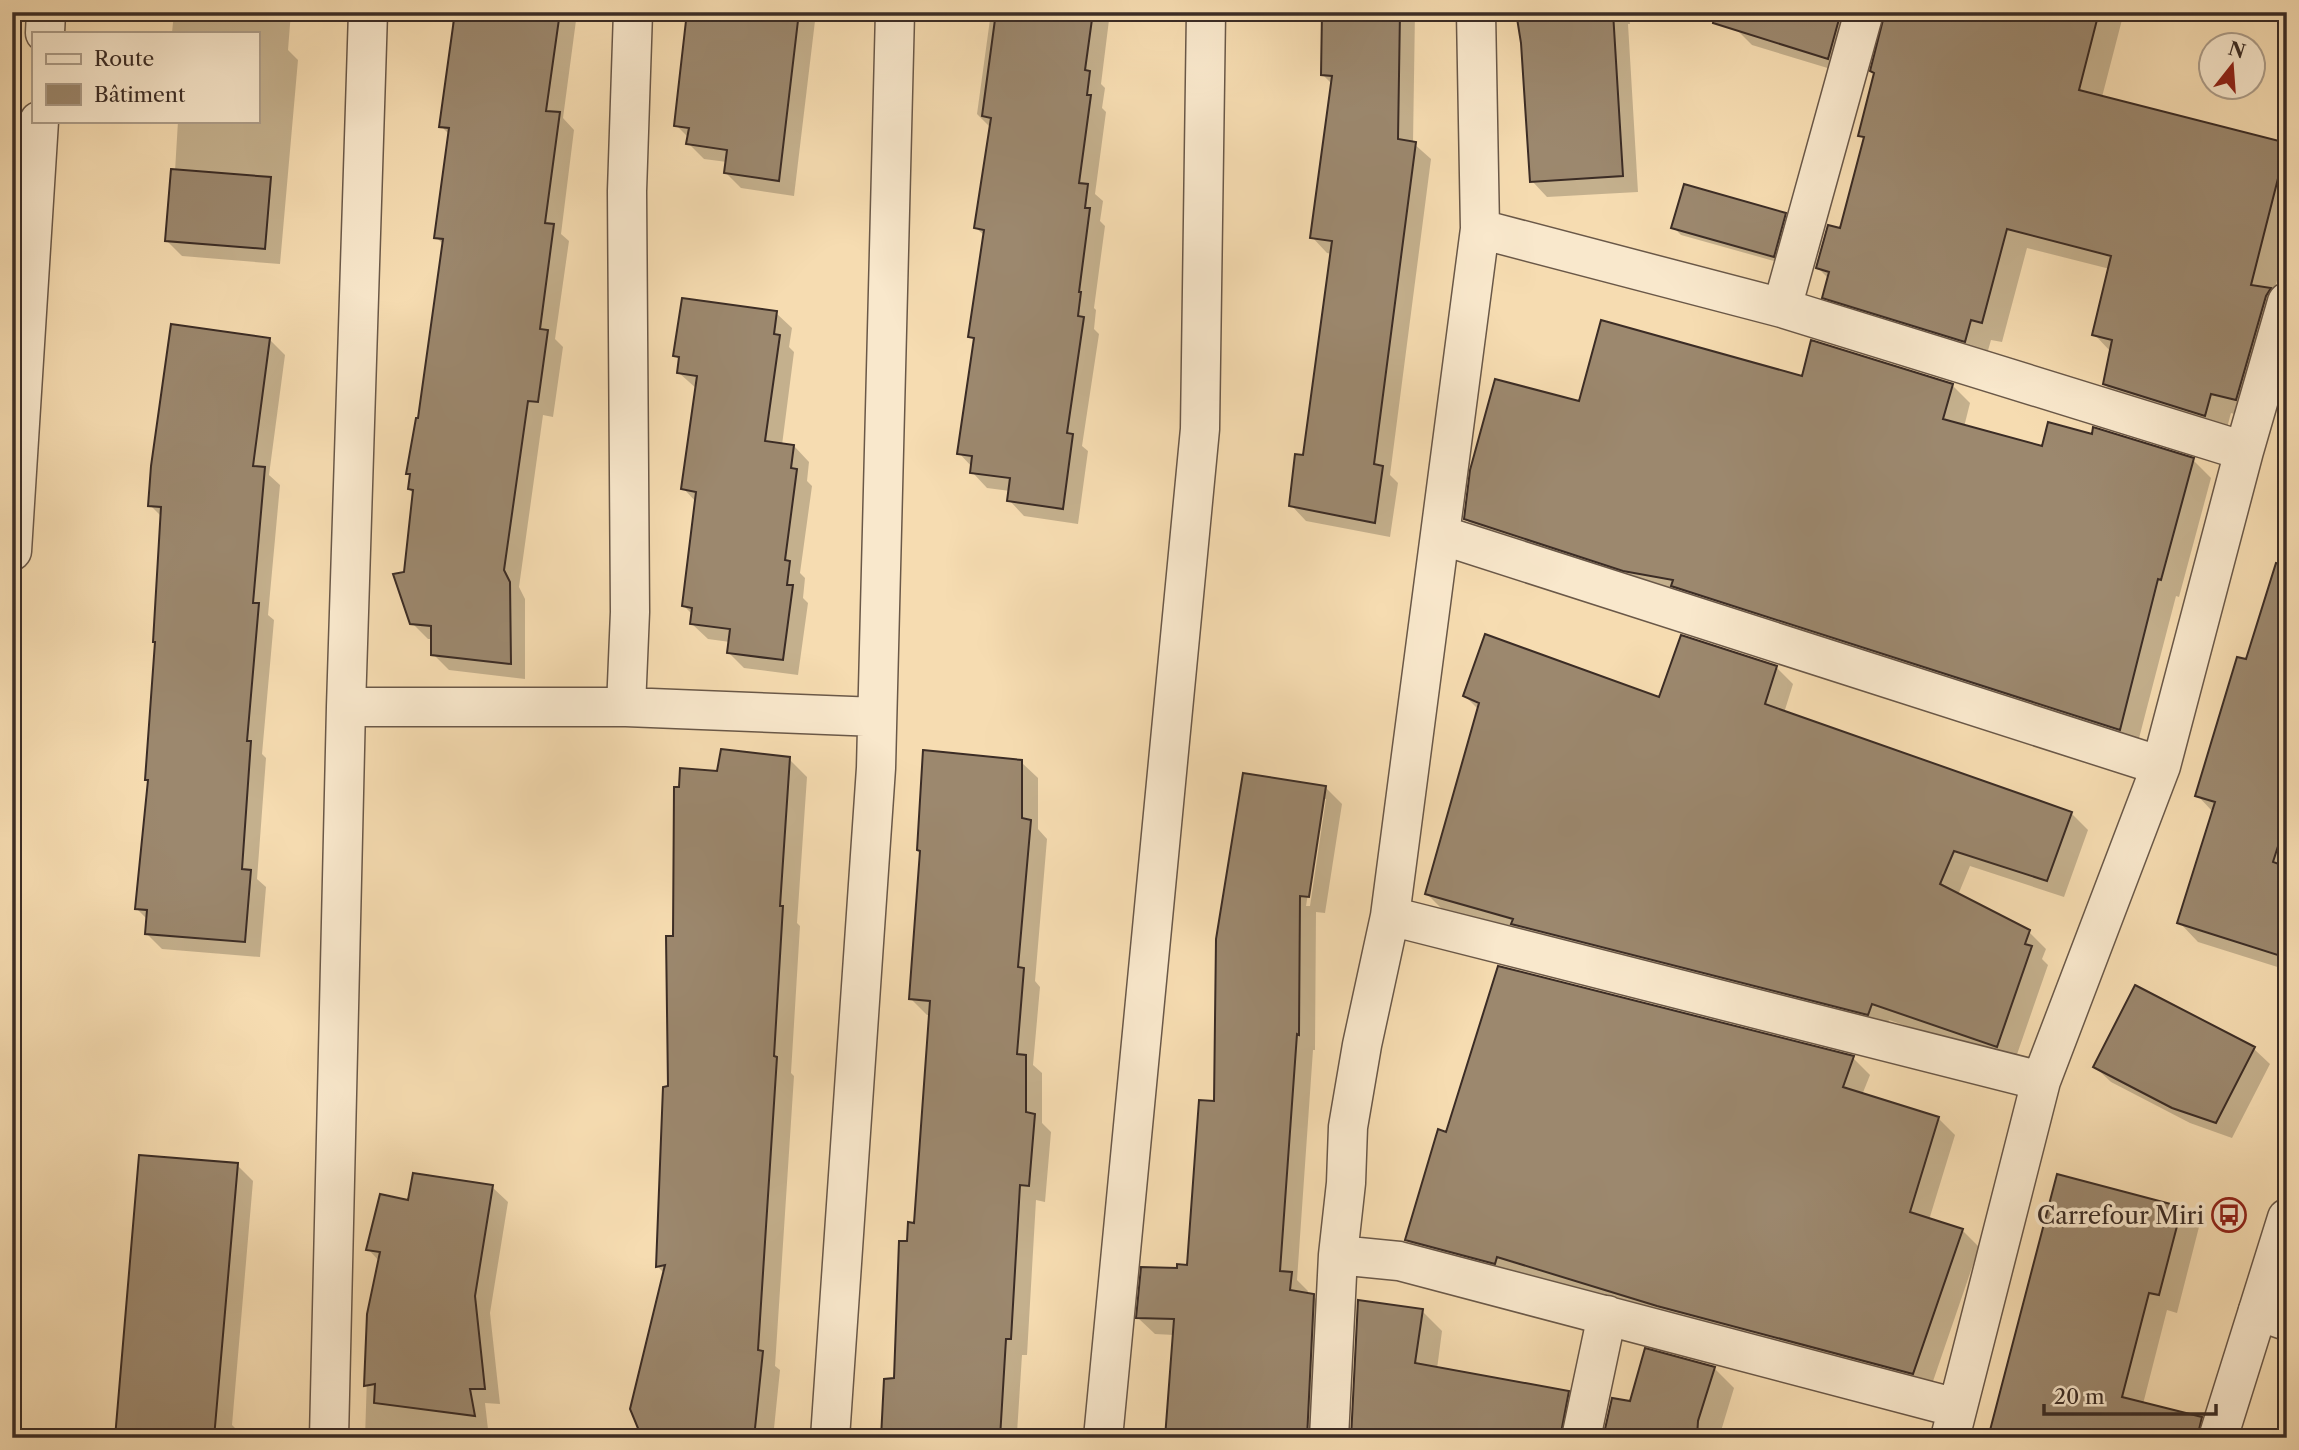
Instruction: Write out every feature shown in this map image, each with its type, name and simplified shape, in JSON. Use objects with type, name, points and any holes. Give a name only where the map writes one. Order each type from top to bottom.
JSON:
[{"type":"street","points":[[45,32],[46,12]]},
{"type":"street","points":[[329,1438],[346,707],[368,12]]},
{"type":"street","points":[[626,707],[629,612],[627,191],[633,12]]},
{"type":"street","points":[[830,1438],[877,717],[895,12]]},
{"type":"street","points":[[1103,1438],[1200,429],[1206,12]]},
{"type":"street","points":[[1329,1438],[1338,1255],[1346,1183],[1348,1126],[1362,1045],[1390,916],[1480,229],[1476,12]]},
{"type":"street","points":[[1782,308],[1864,12]]},
{"type":"street","points":[[12,551],[39,122]]},
{"type":"street","points":[[1480,229],[1782,308],[2244,452]]},
{"type":"street","points":[[1338,1255],[1399,1261],[1607,1315],[1954,1423],[2041,1081],[2161,766],[2244,452],[2287,302]]},
{"type":"street","points":[[1441,535],[2161,766]]},
{"type":"street","points":[[346,707],[626,707],[877,717]]},
{"type":"street","points":[[1390,916],[2041,1081]]},
{"type":"street","points":[[2218,1438],[2272,1316],[2287,1218]]},
{"type":"street","points":[[1581,1438],[1607,1315]]},
{"type":"building","points":[[455,12],[560,12],[546,111],[560,112],[545,223],[554,224],[540,329],[548,330],[538,402],[528,401],[504,570],[510,582],[511,664],[431,655],[431,626],[410,624],[393,574],[404,572],[413,490],[408,489],[410,474],[406,474],[418,418],[443,239],[434,238],[449,128],[439,127]]},
{"type":"building","points":[[687,12],[799,12],[779,181],[724,173],[727,150],[686,144],[689,128],[674,126]]},
{"type":"building","points":[[996,12],[1093,12],[1085,70],[1090,71],[1087,95],[1091,95],[1079,183],[1088,184],[1085,208],[1090,208],[1079,292],[1078,316],[1084,317],[1067,433],[1073,434],[1063,509],[1007,501],[1010,478],[970,473],[972,456],[957,454],[974,338],[968,337],[984,230],[974,228],[991,118],[982,116]]},
{"type":"building","points":[[1322,12],[1400,12],[1398,139],[1416,142],[1374,464],[1383,466],[1375,523],[1289,506],[1295,454],[1303,455],[1332,241],[1310,238],[1332,76],[1321,75]]},
{"type":"building","points":[[1516,12],[1613,12],[1623,176],[1530,182],[1521,43]]},
{"type":"building","points":[[1715,12],[1841,12],[1828,59],[1713,23]]},
{"type":"building","points":[[1885,12],[2099,12],[2079,90],[2287,143],[2251,285],[2271,288],[2266,296],[2236,400],[2211,394],[2205,416],[2103,384],[2112,340],[2092,335],[2111,256],[2007,229],[1982,323],[1971,320],[1965,342],[1822,298],[1829,272],[1816,268],[1828,225],[1840,228],[1864,137],[1858,136],[1874,73],[1870,71]]},
{"type":"building","points":[[171,169],[271,177],[265,249],[165,241]]},
{"type":"building","points":[[1684,184],[1786,213],[1774,257],[1671,228]]},
{"type":"building","points":[[682,298],[777,311],[774,334],[780,335],[765,441],[794,445],[791,468],[797,469],[785,560],[790,561],[787,585],[793,585],[783,660],[727,653],[730,629],[690,624],[692,608],[682,606],[696,492],[681,489],[697,376],[677,373],[679,357],[673,356]]},
{"type":"building","points":[[1601,320],[1802,376],[1811,340],[1953,384],[1943,419],[2042,446],[2048,422],[2092,434],[2093,427],[2194,458],[2161,580],[2158,579],[2120,730],[1671,586],[1673,580],[1623,571],[1464,519],[1470,470],[1495,379],[1579,401]]},
{"type":"building","points":[[171,324],[270,338],[253,466],[265,467],[253,603],[259,603],[247,741],[251,741],[242,869],[251,870],[245,942],[145,934],[147,910],[135,909],[148,780],[145,780],[161,507],[148,506]]},
{"type":"building","points":[[2276,563],[2287,565],[2287,818],[2273,862],[2287,867],[2287,958],[2177,923],[2215,802],[2195,796],[2237,657],[2246,659]]},
{"type":"building","points":[[1485,634],[1659,697],[1681,635],[1777,666],[1765,704],[2072,812],[2047,881],[1954,851],[1940,884],[2030,930],[2025,944],[2032,946],[1997,1047],[1872,1004],[1868,1015],[1511,924],[1513,919],[1425,894],[1479,703],[1463,696]]},
{"type":"building","points":[[721,749],[790,757],[780,906],[783,906],[774,1056],[777,1057],[758,1350],[763,1351],[754,1438],[642,1438],[630,1409],[665,1265],[656,1267],[663,1087],[668,1086],[666,936],[673,936],[674,787],[679,787],[680,768],[717,771]]},
{"type":"building","points":[[923,750],[1022,760],[1022,818],[1031,820],[1018,967],[1024,968],[1017,1054],[1026,1055],[1026,1112],[1035,1114],[1029,1186],[1020,1185],[1011,1339],[1006,1339],[1000,1438],[881,1438],[884,1379],[894,1378],[899,1241],[907,1241],[908,1222],[914,1223],[930,1001],[909,999],[920,851],[917,850]]},
{"type":"building","points":[[1243,773],[1326,786],[1309,897],[1300,896],[1299,1035],[1297,1034],[1280,1271],[1292,1272],[1290,1290],[1314,1294],[1307,1438],[1165,1438],[1174,1319],[1136,1318],[1141,1267],[1177,1268],[1177,1264],[1187,1265],[1199,1100],[1214,1101],[1216,939]]},
{"type":"building","points":[[1498,966],[1854,1056],[1843,1087],[1939,1117],[1910,1212],[1963,1229],[1913,1374],[1657,1306],[1497,1257],[1495,1264],[1405,1240],[1438,1129],[1446,1132]]},
{"type":"building","points":[[2135,985],[2255,1047],[2216,1123],[2172,1108],[2093,1067]]},
{"type":"building","points":[[139,1155],[238,1163],[214,1438],[115,1438]]},
{"type":"building","points":[[413,1173],[493,1185],[475,1296],[485,1389],[470,1389],[475,1416],[374,1403],[375,1384],[364,1386],[367,1314],[380,1252],[366,1250],[380,1194],[408,1200]]},
{"type":"building","points":[[2057,1174],[2182,1207],[2159,1295],[2149,1293],[2122,1397],[2202,1417],[2197,1438],[1988,1438]]},
{"type":"building","points":[[1358,1300],[1423,1309],[1415,1363],[1569,1391],[1560,1438],[1351,1438]]},
{"type":"building","points":[[1645,1348],[1715,1367],[1698,1421],[1697,1438],[1603,1438],[1612,1398],[1630,1401]]},
{"type":"place","name":"Carrefour Miri","points":[[2229,1215]]}]
